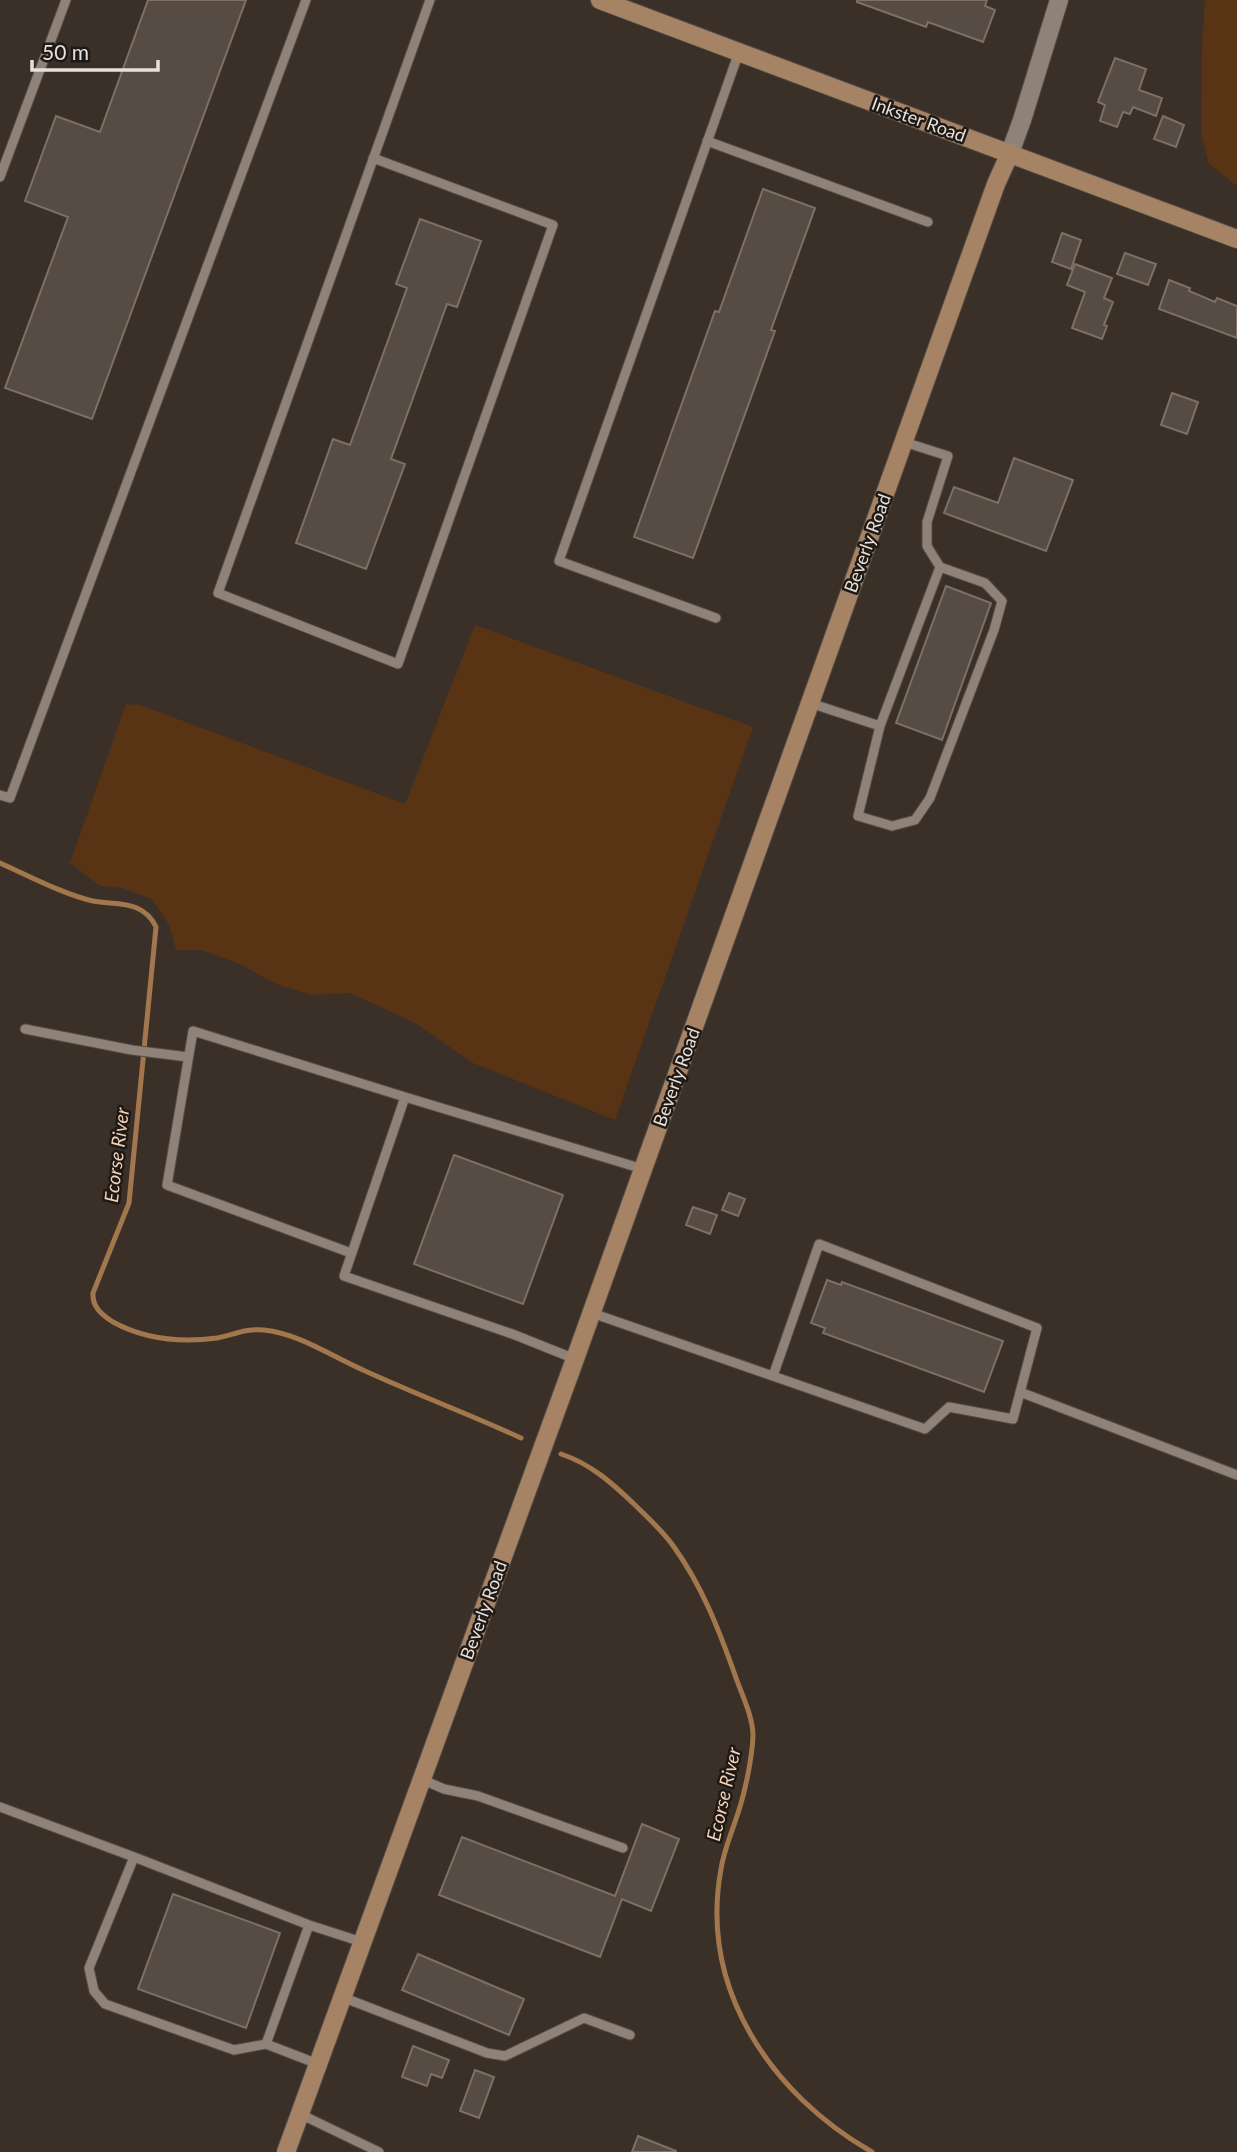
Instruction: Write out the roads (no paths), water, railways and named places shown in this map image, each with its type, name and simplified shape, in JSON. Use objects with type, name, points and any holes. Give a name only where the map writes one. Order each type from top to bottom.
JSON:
[{"type":"street","name":"Inkster Road","points":[[600,0],[1237,239]]},
{"type":"street","name":"Beverly Road","points":[[286,2152],[592,1314],[996,184],[1022,120],[1059,0]]},
{"type":"lane","points":[[0,177],[66,0]]},
{"type":"lane","points":[[0,795],[10,799],[306,0]]},
{"type":"lane","points":[[373,158],[553,225],[398,664],[218,593],[373,158],[430,0]]},
{"type":"lane","points":[[716,618],[559,561],[739,52]]},
{"type":"lane","points":[[707,141],[928,222]]},
{"type":"lane","points":[[904,442],[948,456],[927,522],[927,546],[940,567],[985,583],[1002,601],[994,630],[930,798],[915,820],[892,826],[858,816],[880,726],[940,567]]},
{"type":"lane","points":[[810,703],[880,726]]},
{"type":"lane","points":[[25,1029],[132,1050],[188,1057]]},
{"type":"lane","points":[[351,1253],[167,1185],[193,1031],[643,1168]]},
{"type":"lane","points":[[405,1097],[344,1276],[515,1335],[575,1359]]},
{"type":"lane","points":[[592,1314],[925,1429],[949,1407],[1013,1419],[1037,1328],[818,1244],[773,1376]]},
{"type":"lane","points":[[1020,1392],[1237,1475]]},
{"type":"lane","points":[[421,1779],[444,1789],[478,1796],[623,1848]]},
{"type":"lane","points":[[0,1807],[309,1925],[362,1942]]},
{"type":"lane","points":[[134,1857],[89,1968],[94,1991],[105,2004],[234,2050],[267,2044],[318,2064]]},
{"type":"lane","points":[[267,2044],[309,1925]]},
{"type":"lane","points":[[342,1997],[487,2053],[505,2056],[584,2018],[630,2035]]},
{"type":"lane","points":[[300,2114],[379,2152]]},
{"type":"waterway","name":"Ecorse River","points":[[0,863],[82,898],[137,908],[143,911],[156,927],[129,1203],[93,1293],[98,1310],[125,1328],[163,1339],[217,1338],[258,1330],[277,1332],[315,1346],[383,1379],[521,1438]]},
{"type":"waterway","name":"Ecorse River","points":[[561,1454],[600,1475],[660,1530],[684,1562],[709,1609],[746,1705],[753,1736],[743,1795],[722,1862],[717,1913],[721,1956],[732,1996],[750,2034],[774,2069],[803,2100],[836,2128],[872,2152]]}]
